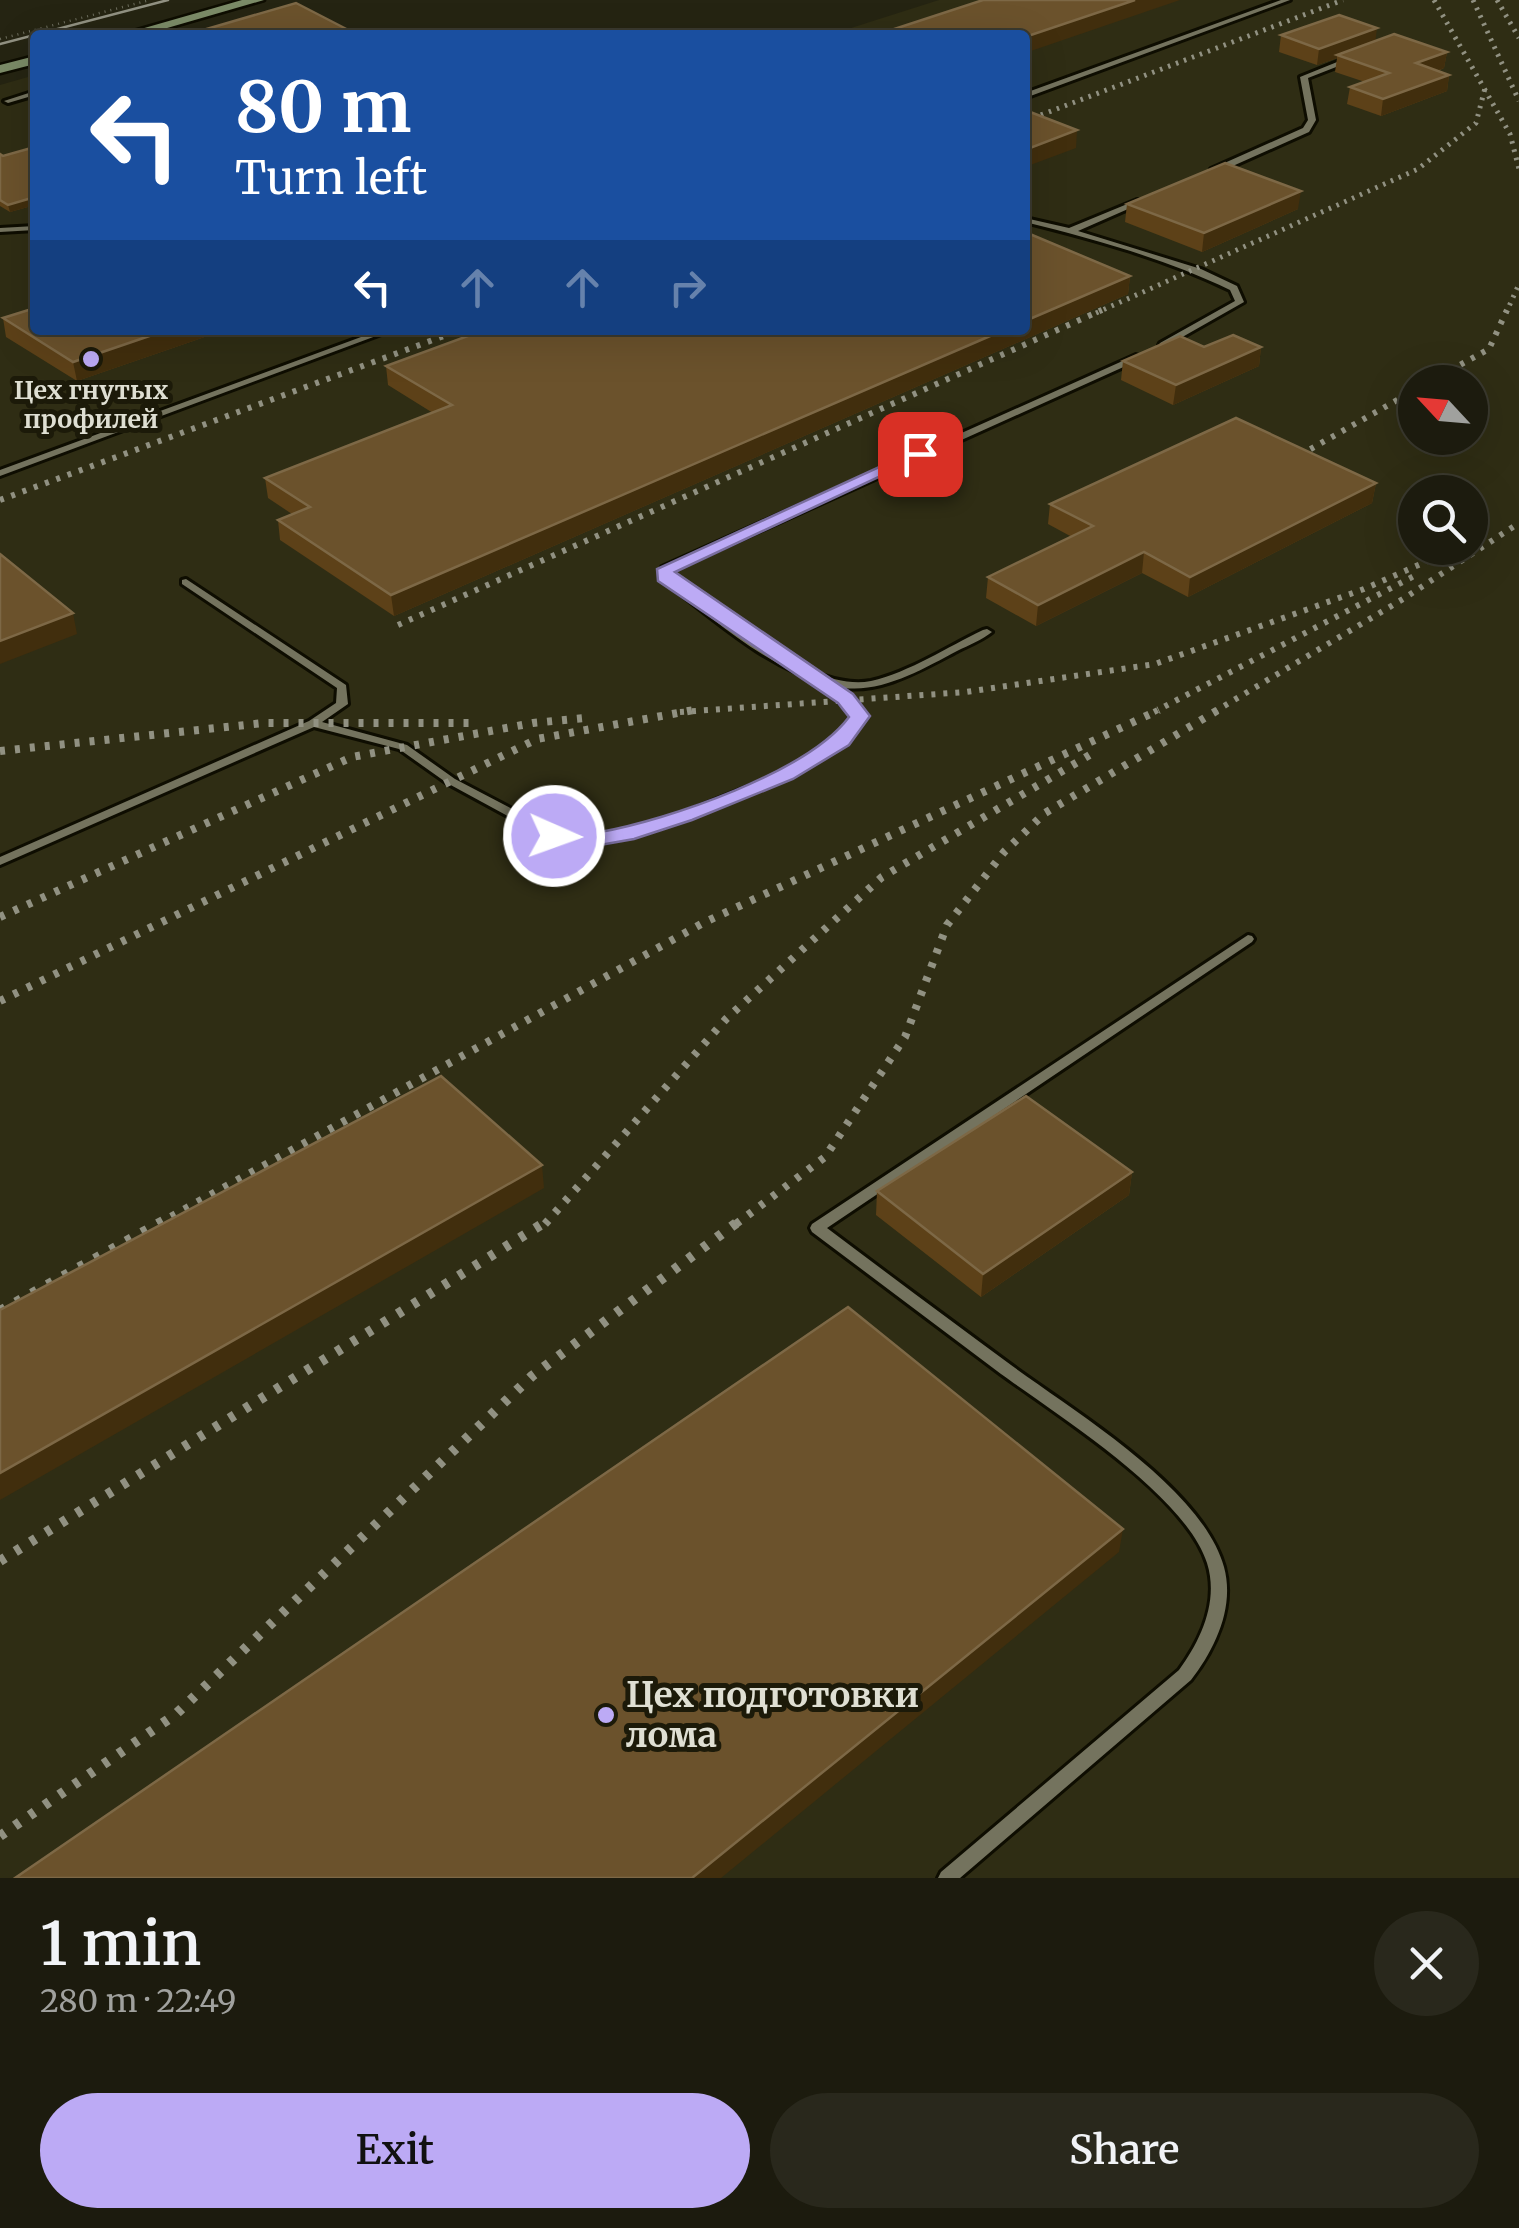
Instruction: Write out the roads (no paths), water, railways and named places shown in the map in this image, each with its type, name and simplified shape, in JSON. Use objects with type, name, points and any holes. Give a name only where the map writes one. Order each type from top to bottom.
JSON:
[{"type":"street","points":[[146,30],[257,0]]},
{"type":"street","points":[[0,69],[30,61]]},
{"type":"lane","points":[[1030,94],[1287,0]]},
{"type":"lane","points":[[1198,178],[1306,130],[1312,120],[1304,77],[1360,56]]},
{"type":"lane","points":[[8,101],[30,95]]},
{"type":"lane","points":[[1070,231],[1143,200]]},
{"type":"lane","points":[[313,723],[404,747],[451,781],[554,836],[583,842],[627,834],[684,816],[786,775],[842,741],[860,716],[823,682],[665,577],[666,569],[1161,347],[1240,302],[1234,288],[1198,270],[1030,221]]},
{"type":"lane","points":[[0,230],[30,228]]},
{"type":"lane","points":[[0,472],[374,335]]},
{"type":"lane","points":[[0,861],[313,723],[342,704],[342,687],[186,582]]},
{"type":"lane","points":[[823,682],[863,685],[882,680],[987,632]]},
{"type":"lane","points":[[947,1878],[1185,1676],[1202,1655],[1211,1629],[1218,1596],[1216,1564],[1204,1537],[1135,1466],[817,1228],[1248,939]]},
{"type":"tram line","points":[[53,30],[168,0]]},
{"type":"tram line","points":[[0,44],[30,36]]},
{"type":"railway","points":[[1030,119],[1343,0]]},
{"type":"railway","points":[[1434,0],[1485,89]]},
{"type":"railway","points":[[1473,0],[1519,101]]},
{"type":"railway","points":[[1497,0],[1519,38]]},
{"type":"railway","points":[[1096,313],[1418,169],[1476,123],[1485,89]]},
{"type":"railway","points":[[1485,89],[1510,134],[1519,169]]},
{"type":"railway","points":[[1506,313],[1519,284]]},
{"type":"railway","points":[[398,625],[1102,310]]},
{"type":"railway","points":[[1460,365],[1489,349],[1507,310]]},
{"type":"railway","points":[[0,500],[446,335]]},
{"type":"railway","points":[[1300,455],[1398,400]]},
{"type":"railway","points":[[1214,712],[1403,599],[1519,523]]},
{"type":"railway","points":[[685,712],[966,692],[1155,664],[1364,589],[1418,565]]},
{"type":"railway","points":[[1154,712],[1416,575]]},
{"type":"railway","points":[[685,712],[694,710]]},
{"type":"railway","points":[[158,1224],[703,923],[1159,710]]},
{"type":"railway","points":[[736,1224],[825,1157],[905,1037],[947,925],[1004,852],[1045,813],[1218,710]]},
{"type":"railway","points":[[680,712],[685,712]]},
{"type":"railway","points":[[0,1001],[537,739],[685,712]]},
{"type":"railway","points":[[0,917],[352,757],[533,723],[584,718]]},
{"type":"railway","points":[[0,751],[264,723],[478,723]]},
{"type":"railway","points":[[545,1224],[726,1019],[882,877],[1093,753]]},
{"type":"railway","points":[[0,1311],[163,1221]]},
{"type":"railway","points":[[0,1561],[547,1221]]},
{"type":"railway","points":[[0,1836],[176,1714],[532,1376],[739,1221]]},
{"type":"place","name":"Цех гнутых профилей","points":[[91,359]]},
{"type":"place","name":"Цех подготовки лома","points":[[606,1715]]}]
